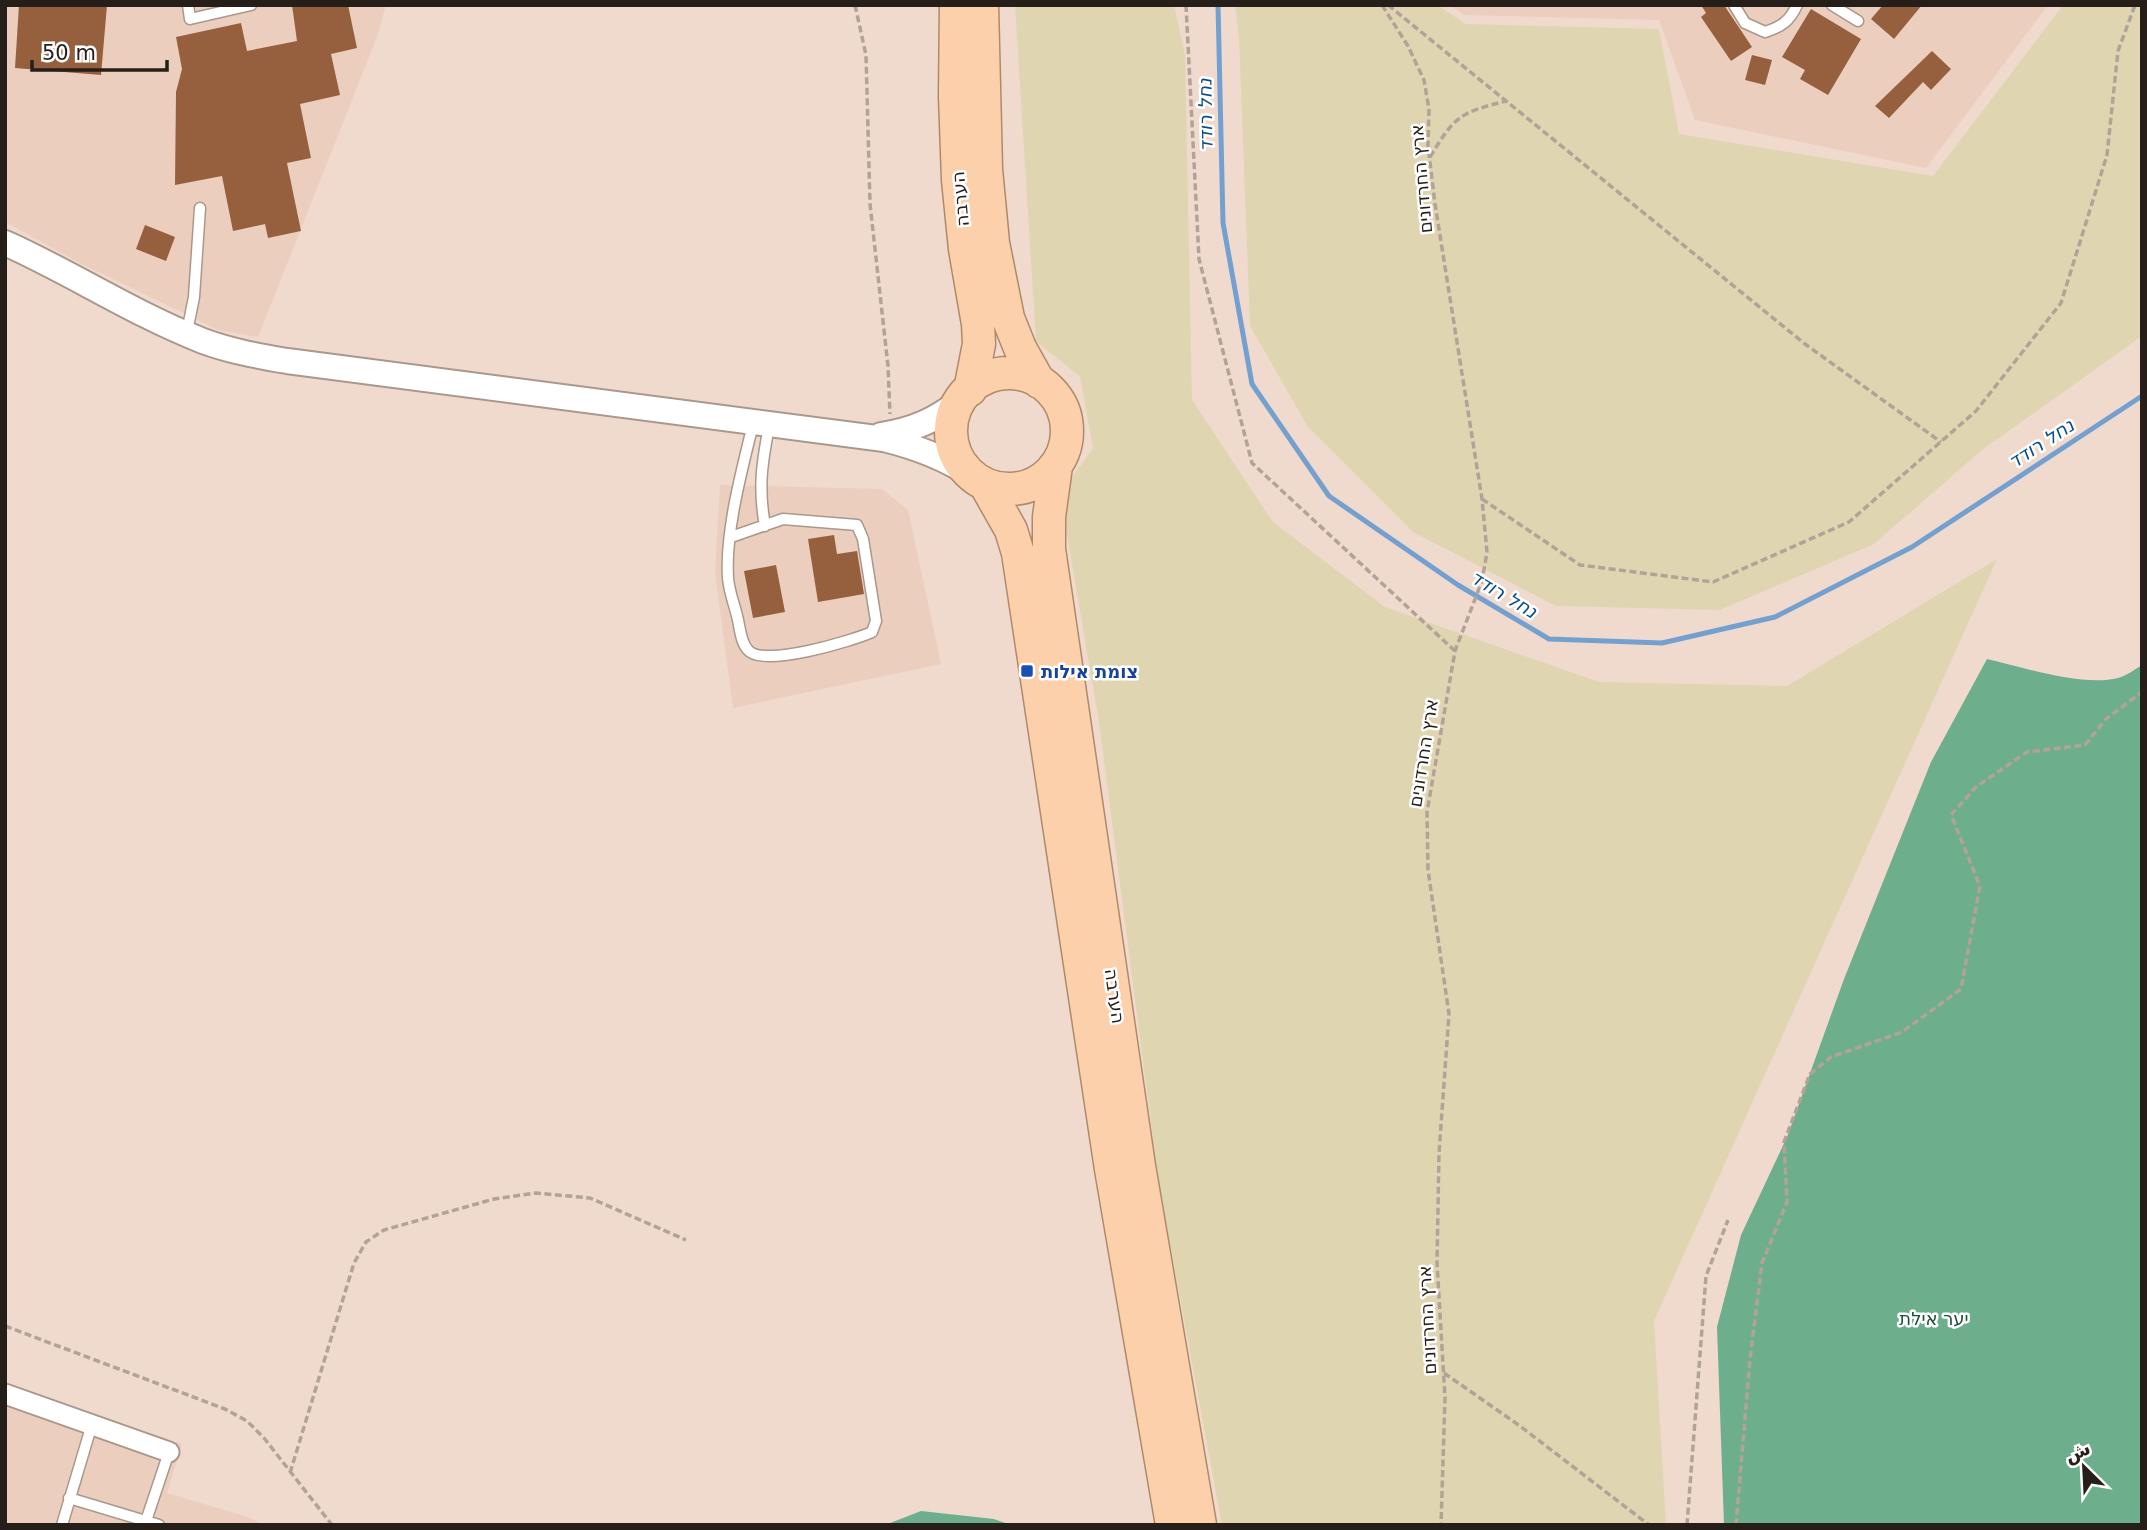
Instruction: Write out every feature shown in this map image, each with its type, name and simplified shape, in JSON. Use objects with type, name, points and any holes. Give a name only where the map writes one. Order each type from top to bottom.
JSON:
[{"type":"highway","name":"הערבה","points":[[956,5],[958,180],[979,344],[966,394],[954,414],[951,430],[960,462],[978,480],[1011,530],[1018,553],[1111,1169],[1172,1525]]},
{"type":"highway","name":"הערבה","points":[[982,5],[985,156],[993,243],[1008,318],[1020,348],[1039,382],[1052,392],[1061,405],[1066,420],[1064,452],[1056,466],[1050,505],[1049,549],[1139,1166],[1200,1525]]},
{"type":"highway","points":[[966,394],[994,376],[1025,376],[1039,382]]},
{"type":"highway","points":[[978,480],[1000,488],[1016,489],[1045,477],[1056,466]]},
{"type":"street","points":[[5,243],[160,323],[242,353],[287,361],[881,435],[936,455],[978,480]]},
{"type":"street","points":[[881,435],[915,428],[933,420],[966,394]]},
{"type":"street","points":[[5,1394],[169,1452]]},
{"type":"lane","points":[[188,5],[190,19],[251,5]]},
{"type":"lane","points":[[1734,5],[1745,23],[1765,32],[1781,28],[1797,5]]},
{"type":"lane","points":[[1832,5],[1858,21]]},
{"type":"lane","points":[[186,334],[194,297],[200,208]]},
{"type":"lane","points":[[762,421],[760,497],[765,526]]},
{"type":"lane","points":[[731,537],[783,519],[857,525],[863,539],[876,621],[872,632],[856,639],[775,657],[756,656],[748,651],[741,634],[729,578],[731,537],[738,493],[762,421]]},
{"type":"lane","points":[[62,1525],[92,1424]]},
{"type":"lane","points":[[146,1521],[169,1452]]},
{"type":"lane","points":[[69,1498],[159,1525]]},
{"type":"path","points":[[855,5],[866,55],[870,204],[888,366],[881,435]]},
{"type":"path","points":[[1186,5],[1199,259],[1252,463],[1455,651]]},
{"type":"path","points":[[1385,5],[1805,344],[1941,442]]},
{"type":"path","name":"ארץ החרדונים","points":[[1385,5],[1424,80],[1429,109],[1435,204],[1488,552],[1482,581],[1455,651],[1427,812],[1428,870],[1449,1014],[1439,1153],[1437,1264],[1445,1398],[1441,1525]]},
{"type":"path","points":[[1482,499],[1580,565],[1713,582],[1849,522],[1976,411],[2061,303],[2107,155],[2118,51],[2135,5]]},
{"type":"path","points":[[1430,158],[1450,124],[1473,109],[1506,101]]},
{"type":"path","points":[[1736,1525],[1747,1387],[1762,1263],[1787,1202],[1784,1142],[1810,1074],[1831,1057],[1902,1032],[1961,989],[1980,886],[1951,815],[1976,787],[2028,752],[2085,745],[2106,719],[2142,692]]},
{"type":"path","points":[[290,1473],[354,1263],[366,1242],[384,1230],[494,1199],[536,1193],[590,1198],[686,1240]]},
{"type":"path","points":[[1687,1525],[1706,1276],[1728,1220]]},
{"type":"path","points":[[5,1326],[225,1409],[247,1421],[264,1438],[332,1525]]},
{"type":"path","points":[[1444,1373],[1520,1426],[1649,1525]]},
{"type":"shaded area","points":[[5,5],[386,5],[377,37],[258,337],[218,330],[80,263],[5,222]]},
{"type":"shaded area","points":[[1450,5],[2048,5],[1926,168],[1695,120],[1659,20],[1464,15]]},
{"type":"shaded area","points":[[720,485],[882,489],[908,510],[941,664],[733,708],[715,573]]},
{"type":"shaded area","points":[[5,1383],[182,1444],[167,1493],[248,1517],[263,1525],[5,1525]]},
{"type":"green space","name":"יער אילת","points":[[1987,659],[2052,675],[2087,680],[2118,678],[2142,665],[2142,1525],[1724,1525],[1717,1327],[1741,1235],[1787,1137],[1844,979],[1931,762]]},
{"type":"green space","points":[[921,1511],[994,1519],[1011,1525],[885,1525]]},
{"type":"sand","points":[[1015,5],[1174,5],[1185,55],[1192,400],[1273,522],[1385,607],[1599,682],[1787,686],[1997,559],[1654,1321],[1666,1525],[1222,1525],[1159,1185],[1099,722],[1060,494],[1093,448],[1080,377],[1036,341]]},
{"type":"sand","points":[[1235,5],[1437,5],[1466,24],[1659,29],[1679,134],[1933,176],[2063,5],[2142,5],[2142,336],[1982,450],[1874,544],[1720,610],[1556,606],[1413,532],[1308,427],[1250,326],[1239,38]]},
{"type":"building","points":[[19,5],[107,5],[101,75],[15,68]]},
{"type":"building","points":[[292,5],[348,5],[357,48],[331,54],[340,95],[300,104],[311,158],[287,163],[301,231],[268,238],[265,224],[233,231],[222,176],[175,185],[176,92],[182,69],[176,37],[241,23],[247,51],[297,41]]},
{"type":"building","points":[[1701,5],[1724,5],[1752,47],[1731,61],[1701,17],[1706,13]]},
{"type":"building","points":[[1883,5],[1922,5],[1894,39],[1871,19]]},
{"type":"building","points":[[1811,9],[1861,39],[1828,95],[1800,79],[1805,70],[1782,57]]},
{"type":"building","points":[[1932,51],[1951,69],[1931,90],[1923,82],[1889,118],[1875,106]]},
{"type":"building","points":[[1752,55],[1772,60],[1765,85],[1745,80]]},
{"type":"building","points":[[145,225],[175,237],[166,261],[136,249]]},
{"type":"building","points":[[834,535],[837,554],[857,551],[864,594],[818,602],[808,539]]},
{"type":"building","points":[[776,565],[785,612],[753,618],[744,571]]},
{"type":"waterway","name":"נחל רודד","points":[[1218,5],[1223,223],[1252,384],[1329,496],[1458,585],[1549,639],[1662,643],[1775,617],[1912,547],[2142,396]]},
{"type":"place","name":"צומת אילות","points":[[1027,671]]}]
